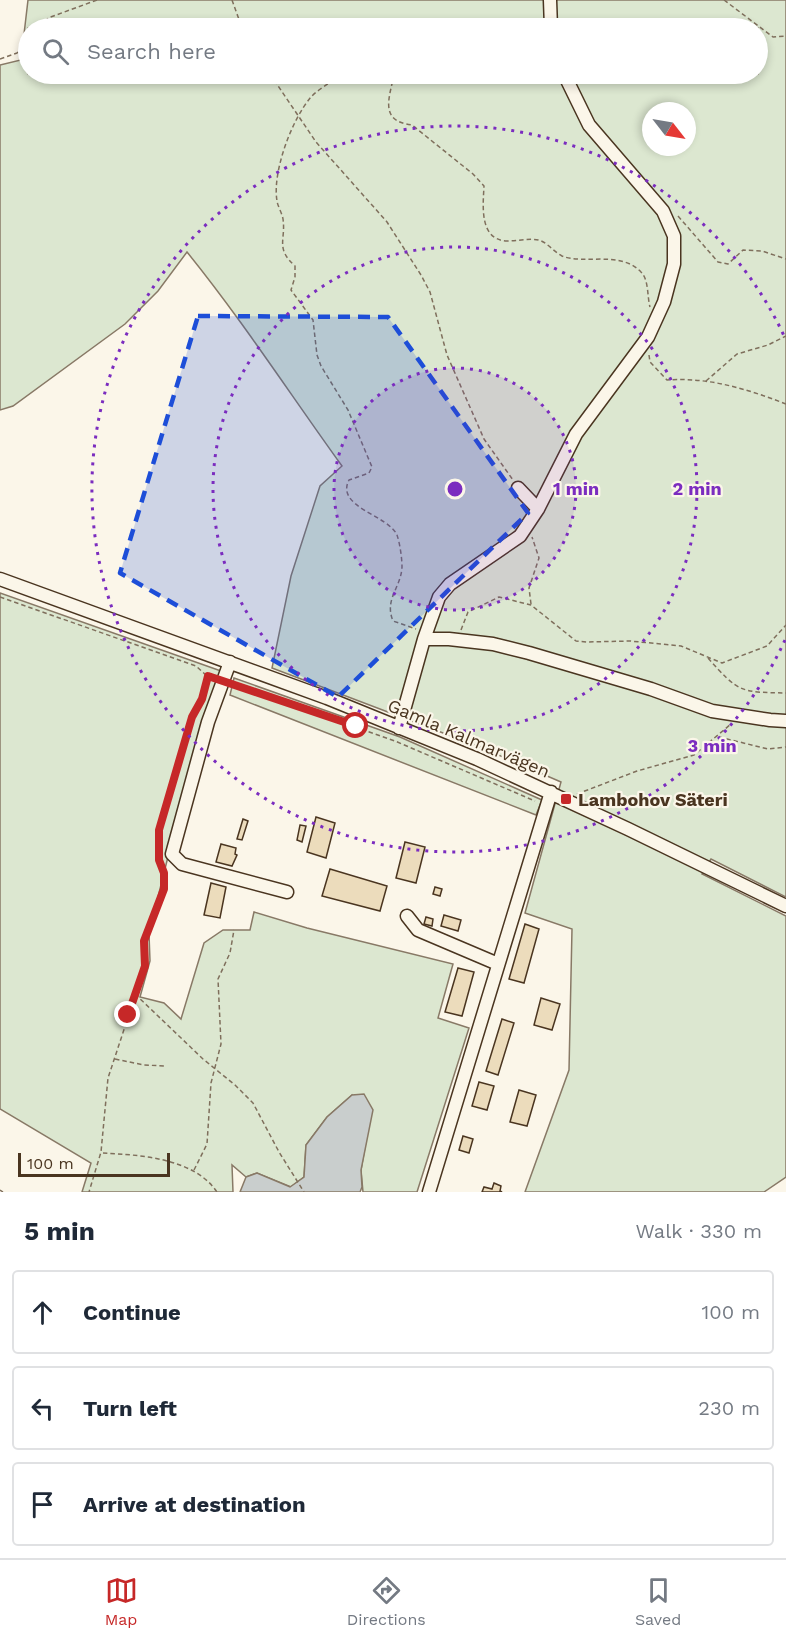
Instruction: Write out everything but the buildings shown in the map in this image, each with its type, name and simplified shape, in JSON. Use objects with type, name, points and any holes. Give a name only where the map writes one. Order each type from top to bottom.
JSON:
[{"type":"street","points":[[550,0],[551,18]]},
{"type":"street","points":[[399,728],[425,635],[439,597],[450,584],[519,536],[538,509],[576,434],[648,337],[664,302],[674,264],[674,236],[663,211],[589,125],[569,84]]},
{"type":"street","points":[[518,488],[538,509]]},
{"type":"street","name":"Gamla Kalmarvägen","points":[[0,579],[230,662],[477,759],[570,801],[786,906]]},
{"type":"street","points":[[425,635],[493,644],[529,653],[651,689],[712,711],[786,721]]},
{"type":"street","points":[[230,662],[208,722],[172,854],[182,864],[287,892]]},
{"type":"street","points":[[429,1192],[551,792]]},
{"type":"street","points":[[407,916],[418,930],[498,964]]},
{"type":"path","points":[[48,18],[97,0]]},
{"type":"path","points":[[231,0],[238,18]]},
{"type":"path","points":[[724,0],[748,18]]},
{"type":"path","points":[[768,33],[773,37],[786,36]]},
{"type":"path","points":[[0,59],[18,51]]},
{"type":"path","points":[[277,84],[316,142],[387,222],[421,275],[430,292],[447,355],[484,439],[518,488]]},
{"type":"path","points":[[330,84],[313,95],[298,114],[288,135],[277,184],[277,201],[283,221],[281,245],[286,258],[294,266],[295,278],[291,290],[313,320],[317,355],[321,366],[348,410],[372,466],[369,473],[349,480],[346,492],[363,509],[390,526],[396,534],[402,569],[391,601],[390,613],[393,621],[425,635]]},
{"type":"path","points":[[392,84],[388,108],[391,117],[401,124],[412,125],[473,174],[484,186],[483,211],[487,230],[495,239],[540,240],[562,256],[621,261],[640,270],[645,277],[649,305],[653,313],[658,315]]},
{"type":"path","points":[[666,219],[677,214],[718,262],[728,264],[743,250],[762,251],[786,259]]},
{"type":"path","points":[[705,381],[737,354],[768,345],[786,336]]},
{"type":"path","points":[[648,337],[650,362],[667,380],[687,378],[746,388],[786,404]]},
{"type":"path","points":[[528,524],[539,558],[528,588],[531,605]]},
{"type":"path","points":[[0,597],[196,666],[208,676],[395,741],[546,806]]},
{"type":"path","points":[[457,634],[463,628],[468,612],[499,597],[531,605],[576,641],[630,641],[681,646],[722,663],[767,646],[786,625]]},
{"type":"path","points":[[708,657],[734,685],[741,689],[786,693]]},
{"type":"path","points":[[89,1192],[101,1152],[108,1078],[145,966],[144,941],[164,889],[164,873],[159,860],[159,830],[192,717],[202,699],[208,676]]},
{"type":"path","points":[[570,801],[578,793],[588,788],[694,755],[718,737],[739,715]]},
{"type":"path","points":[[718,737],[768,749],[786,747]]},
{"type":"path","points":[[194,1170],[207,1144],[214,1068],[221,1044],[218,979],[230,953],[234,930]]},
{"type":"path","points":[[135,994],[253,1103],[304,1192]]},
{"type":"path","points":[[114,1058],[144,1065],[165,1066]]},
{"type":"path","points":[[101,1152],[146,1156],[194,1170],[217,1192]]},
{"type":"highlighted area","points":[[198,316],[388,317],[528,513],[338,697],[120,573]]},
{"type":"green space","points":[[28,0],[786,0],[786,897],[711,859],[702,874],[786,916],[786,1177],[764,1192],[525,1192],[569,1070],[572,929],[525,913],[561,782],[480,747],[272,668],[291,576],[320,486],[342,466],[247,331],[187,252],[158,291],[125,324],[13,406],[0,410],[0,65],[18,61],[18,84],[768,84],[768,18],[26,18]]},
{"type":"green space","points":[[0,593],[221,671],[201,724],[155,909],[149,934],[150,961],[140,997],[164,1003],[181,1019],[204,943],[223,930],[250,930],[254,912],[307,928],[453,964],[438,1018],[469,1028],[417,1192],[363,1192],[361,1170],[366,1141],[352,1095],[327,1117],[306,1145],[304,1177],[291,1187],[257,1173],[246,1177],[232,1165],[233,1192],[82,1192],[91,1163],[0,1109]]},
{"type":"green space","points":[[234,678],[400,737],[542,800],[536,815],[230,695]]},
{"type":"shaded area","points":[[364,1094],[373,1110],[361,1170],[360,1192],[240,1192],[246,1177],[257,1173],[290,1187],[304,1177],[306,1145],[327,1117],[352,1095]]},
{"type":"place","name":"Lambohov Säteri","points":[[566,799]]},
{"type":"route","points":[[128,1015],[145,966],[144,941],[164,889],[164,873],[159,860],[159,830],[192,717],[202,699],[208,676],[356,726]]}]
